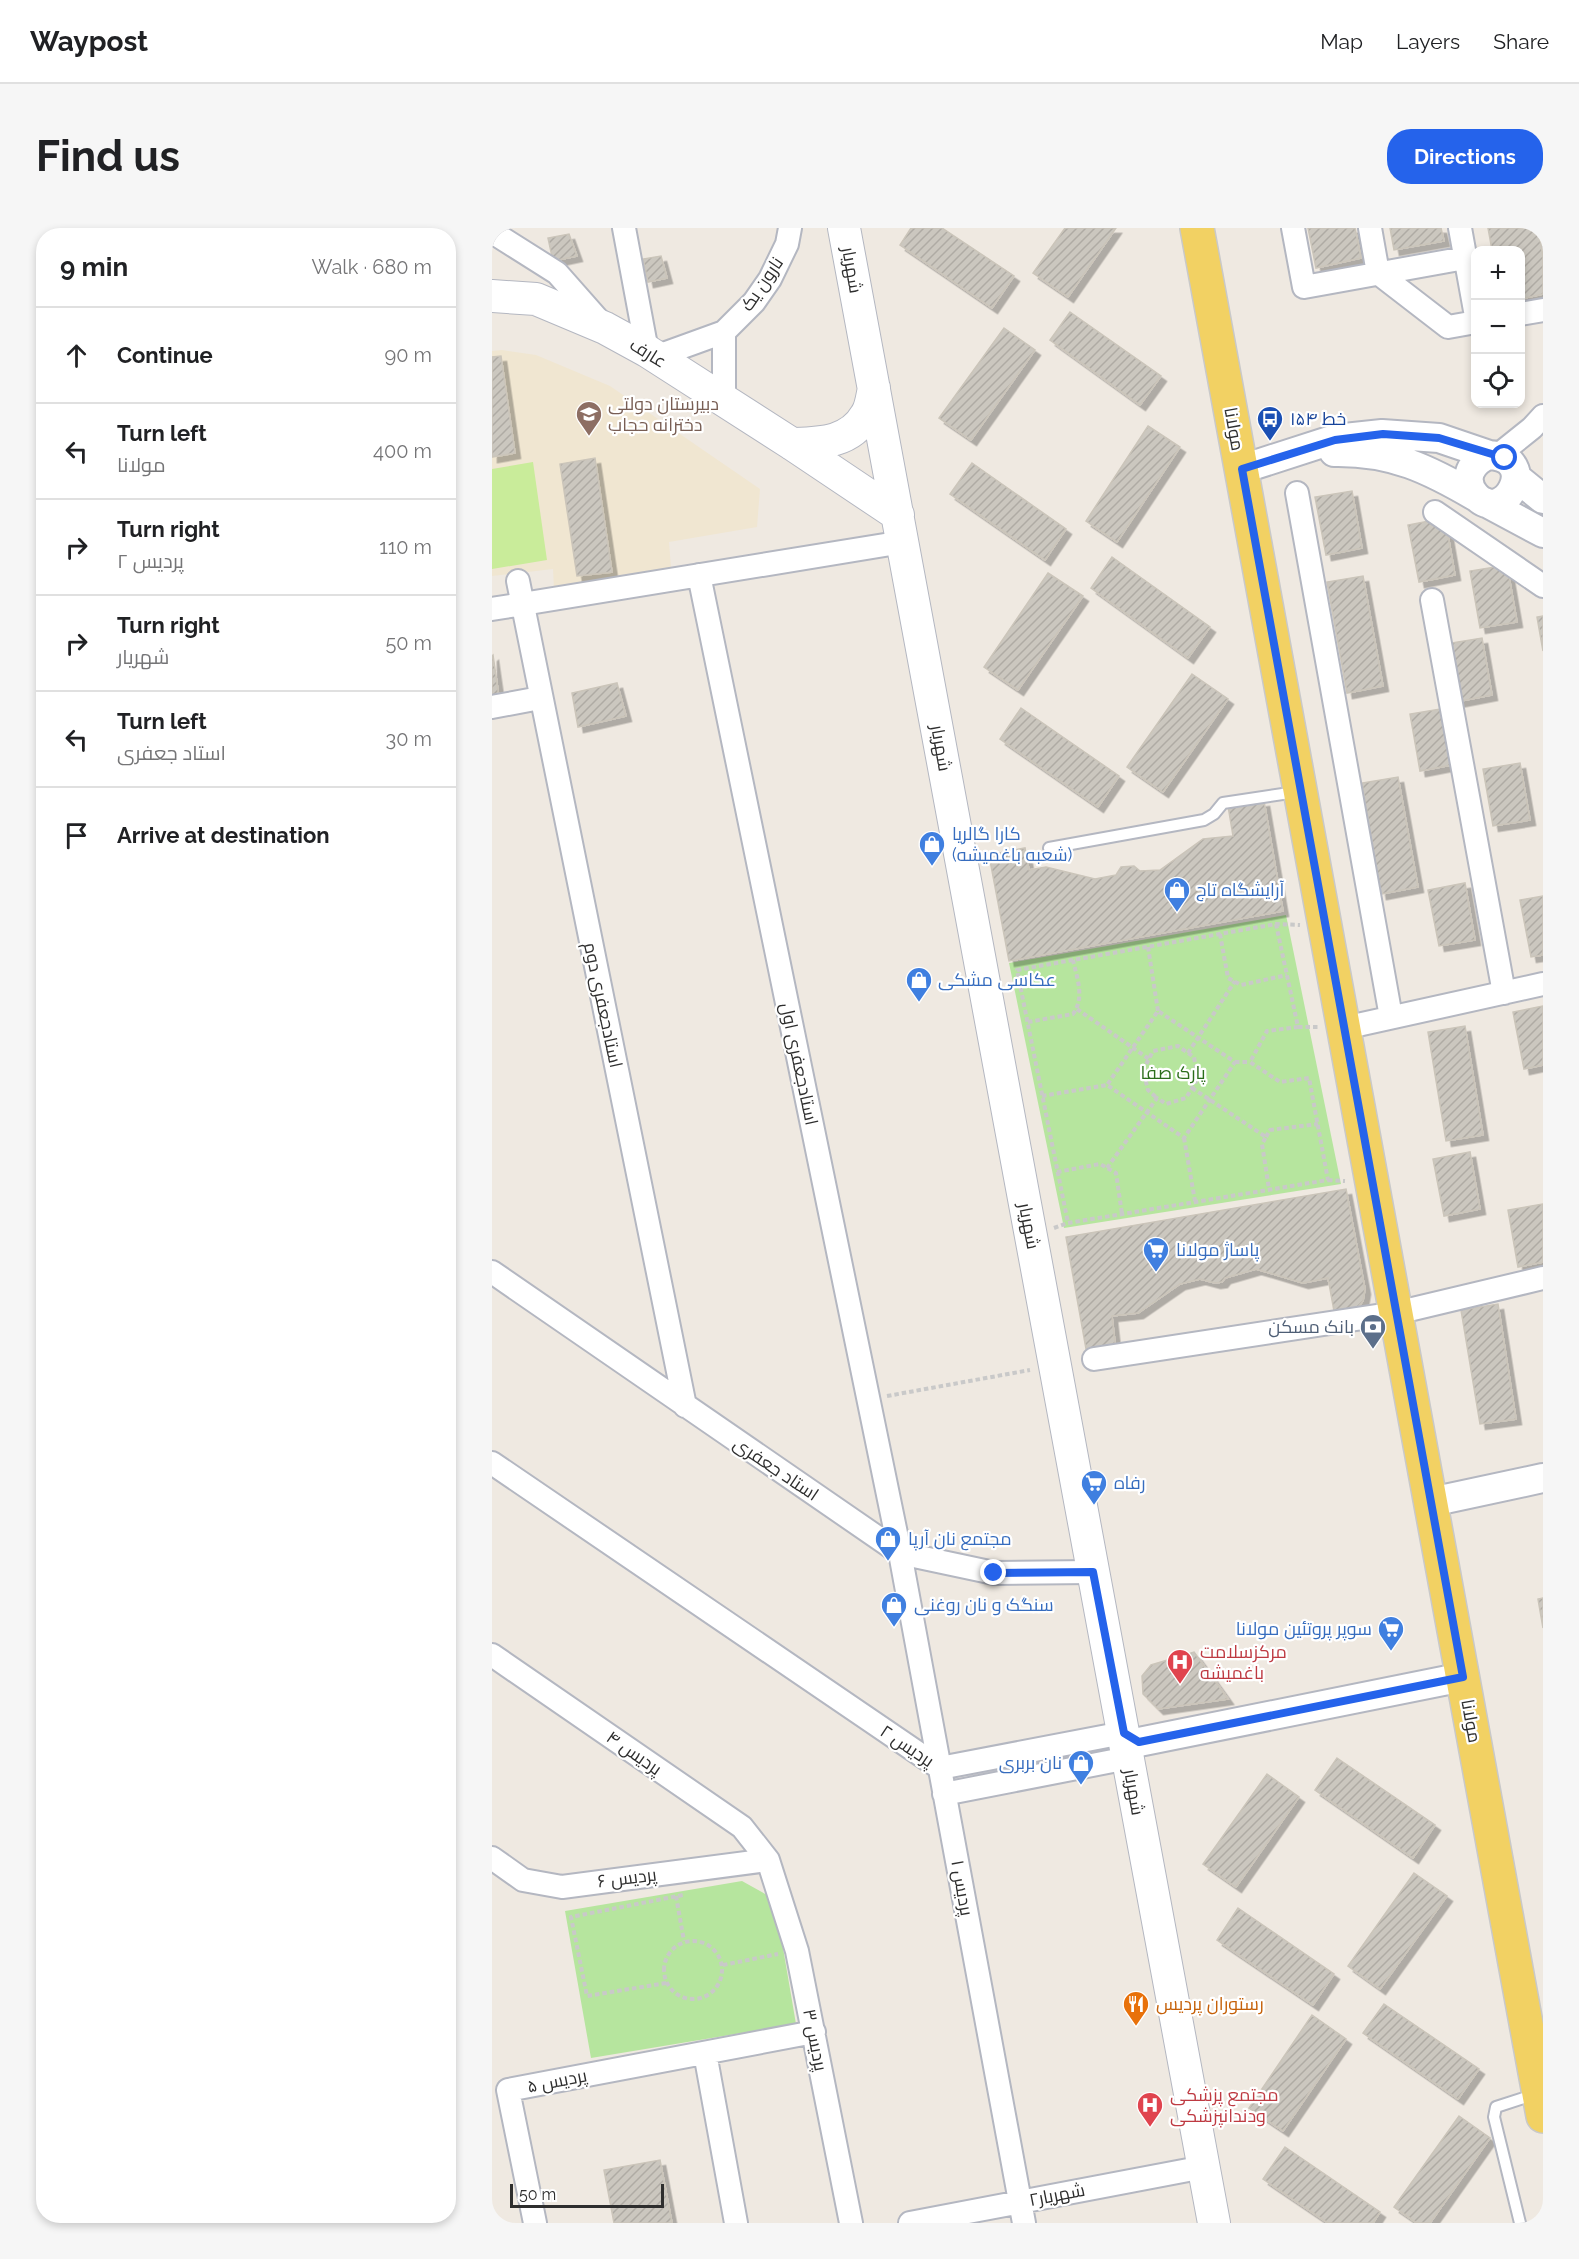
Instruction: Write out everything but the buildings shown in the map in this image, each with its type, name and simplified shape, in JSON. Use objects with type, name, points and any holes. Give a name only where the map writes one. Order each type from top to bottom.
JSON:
[{"type":"main road","name":"شهریار","points":[[844,228],[1093,1572],[1130,1744],[1214,2223]]},
{"type":"main road","name":"مولانا","points":[[1197,228],[1541,2105]]},
{"type":"main road","name":"عارف","points":[[492,296],[536,299],[605,328],[651,354],[792,444],[900,528]]},
{"type":"main road","points":[[792,444],[832,441],[850,434],[867,414],[874,388]]},
{"type":"street","points":[[624,228],[651,354]]},
{"type":"street","name":"نارون یک","points":[[651,354],[724,332],[754,302],[770,279],[787,244],[790,228]]},
{"type":"street","points":[[1293,228],[1304,286],[1465,258]]},
{"type":"street","points":[[1370,228],[1378,273],[1448,327],[1471,323]]},
{"type":"street","points":[[1460,228],[1473,300]]},
{"type":"street","points":[[492,232],[557,273],[605,328]]},
{"type":"street","points":[[724,332],[724,400]]},
{"type":"street","points":[[1504,465],[1538,422]]},
{"type":"street","points":[[1242,469],[1335,440],[1383,434],[1439,438],[1504,465],[1543,499]]},
{"type":"street","points":[[1293,453],[1357,452],[1408,462],[1440,475],[1543,533]]},
{"type":"street","points":[[1482,458],[1504,465],[1512,493],[1507,498],[1492,503],[1481,500],[1469,485],[1470,469],[1482,458]]},
{"type":"street","points":[[1297,493],[1391,1017]]},
{"type":"street","points":[[1435,512],[1543,586]]},
{"type":"street","points":[[492,609],[699,575],[900,528]]},
{"type":"street","name":"استادجعفری اول","points":[[699,575],[900,1553]]},
{"type":"street","name":"استادجعفری دوم","points":[[518,581],[685,1406]]},
{"type":"street","points":[[1432,600],[1504,993]]},
{"type":"street","points":[[492,707],[540,698]]},
{"type":"street","points":[[1344,1028],[1543,984]]},
{"type":"street","name":"استاد جعفری","points":[[492,1272],[900,1553],[994,1573],[1093,1572]]},
{"type":"street","points":[[1094,1359],[1396,1313],[1543,1278]]},
{"type":"street","name":"پردیس ۲","points":[[492,1463],[940,1768],[1130,1744],[1463,1677]]},
{"type":"street","points":[[1431,1502],[1543,1478]]},
{"type":"street","name":"پردیس ۱","points":[[900,1553],[1022,2213]]},
{"type":"street","name":"پردیس ۴","points":[[492,1654],[742,1827],[768,1860]]},
{"type":"street","points":[[944,1794],[1130,1744]]},
{"type":"street","name":"پردیس ۶","points":[[492,1858],[523,1880],[562,1887],[768,1860]]},
{"type":"street","name":"پردیس ۳","points":[[768,1860],[783,1953],[813,2032],[852,2223]]},
{"type":"street","name":"پردیس ۵","points":[[535,2223],[507,2090],[813,2032]]},
{"type":"street","points":[[705,2053],[736,2223]]},
{"type":"street","name":"شهریار۲","points":[[910,2223],[1022,2213],[1204,2167]]},
{"type":"lane","points":[[1049,848],[1204,820],[1214,814],[1223,803],[1300,792]]},
{"type":"lane","points":[[1520,2223],[1494,2117],[1496,2107],[1541,2105]]},
{"type":"path","points":[[1158,1011],[1235,1062],[1250,1062],[1280,1082],[1310,1078],[1328,1180],[1068,1222],[1017,970],[1276,924],[1298,1027],[1267,1031],[1250,1062]]},
{"type":"path","points":[[1220,934],[1228,978],[1240,985],[1287,975]]},
{"type":"path","points":[[1107,1085],[1158,1011],[1148,947]]},
{"type":"path","points":[[1028,1022],[1073,1014],[1077,1009],[1081,997],[1073,960]]},
{"type":"path","points":[[1188,1053],[1235,981]]},
{"type":"path","points":[[1077,1009],[1149,1059]]},
{"type":"path","points":[[1178,1046],[1188,1053],[1194,1057],[1198,1078],[1186,1098],[1166,1104],[1148,1090],[1143,1070],[1153,1051],[1178,1046]]},
{"type":"path","points":[[1195,1202],[1184,1138],[1235,1062]]},
{"type":"path","points":[[1042,1096],[1107,1085],[1184,1138]]},
{"type":"path","points":[[1192,1089],[1266,1137]]},
{"type":"path","points":[[1107,1168],[1157,1098]]},
{"type":"path","points":[[1269,1189],[1262,1144],[1270,1130],[1318,1124]]},
{"type":"path","points":[[1058,1172],[1100,1164],[1116,1173],[1122,1214]]},
{"type":"path","points":[[868,1400],[1055,1365]]},
{"type":"path","points":[[666,1983],[587,1996],[571,1917],[687,1894]]},
{"type":"path","points":[[676,1896],[684,1941]]},
{"type":"path","points":[[684,1941],[701,1941],[716,1950],[723,1965],[721,1982],[710,1995],[694,2000],[677,1996],[666,1983],[663,1966],[670,1950],[684,1941]]},
{"type":"path","points":[[723,1965],[783,1953]]},
{"type":"shaded area","name":"دبیرستان دولتی دخترانه حجاب","points":[[502,350],[536,355],[610,386],[760,489],[757,527],[669,542],[671,568],[554,589],[553,569],[492,576],[492,351]]},
{"type":"green space","points":[[533,462],[547,560],[492,569],[492,469]]},
{"type":"green space","name":"پارک صفا","points":[[1286,915],[1341,1184],[1064,1228],[1009,963]]},
{"type":"green space","points":[[742,1881],[767,1895],[777,1913],[796,2024],[591,2058],[565,1911]]},
{"type":"place","name":"دبیرستان دولتی دخترانه حجاب","points":[[589,437]]},
{"type":"place","name":"خط ۱۵۴","points":[[1270,442]]},
{"type":"place","name":"کارا گالریا (شعبه باغمیشه)","points":[[932,867]]},
{"type":"place","name":"آرایشگاه تاج","points":[[1177,913]]},
{"type":"place","name":"عکاسی مشکی","points":[[919,1003]]},
{"type":"place","name":"پاساژ مولانا","points":[[1156,1273]]},
{"type":"place","name":"بانک مسکن","points":[[1373,1350]]},
{"type":"place","name":"رفاه","points":[[1094,1506]]},
{"type":"place","name":"مجتمع نان آرپا","points":[[888,1562]]},
{"type":"place","name":"سنگک و نان روغنی","points":[[894,1628]]},
{"type":"place","name":"سوپر پروتئین مولانا","points":[[1391,1652]]},
{"type":"place","name":"مرکزسلامت باغمیشه","points":[[1180,1685]]},
{"type":"place","name":"نان بربری","points":[[1081,1786]]},
{"type":"place","name":"رستوران پردیس","points":[[1136,2027]]},
{"type":"place","name":"مجتمع پزشکی ودندانپزشکی","points":[[1150,2128]]},
{"type":"route","points":[[994,1573],[1093,1572],[1124,1733],[1139,1742],[1463,1677],[1242,469],[1335,440],[1383,434],[1439,438],[1505,458]]}]
